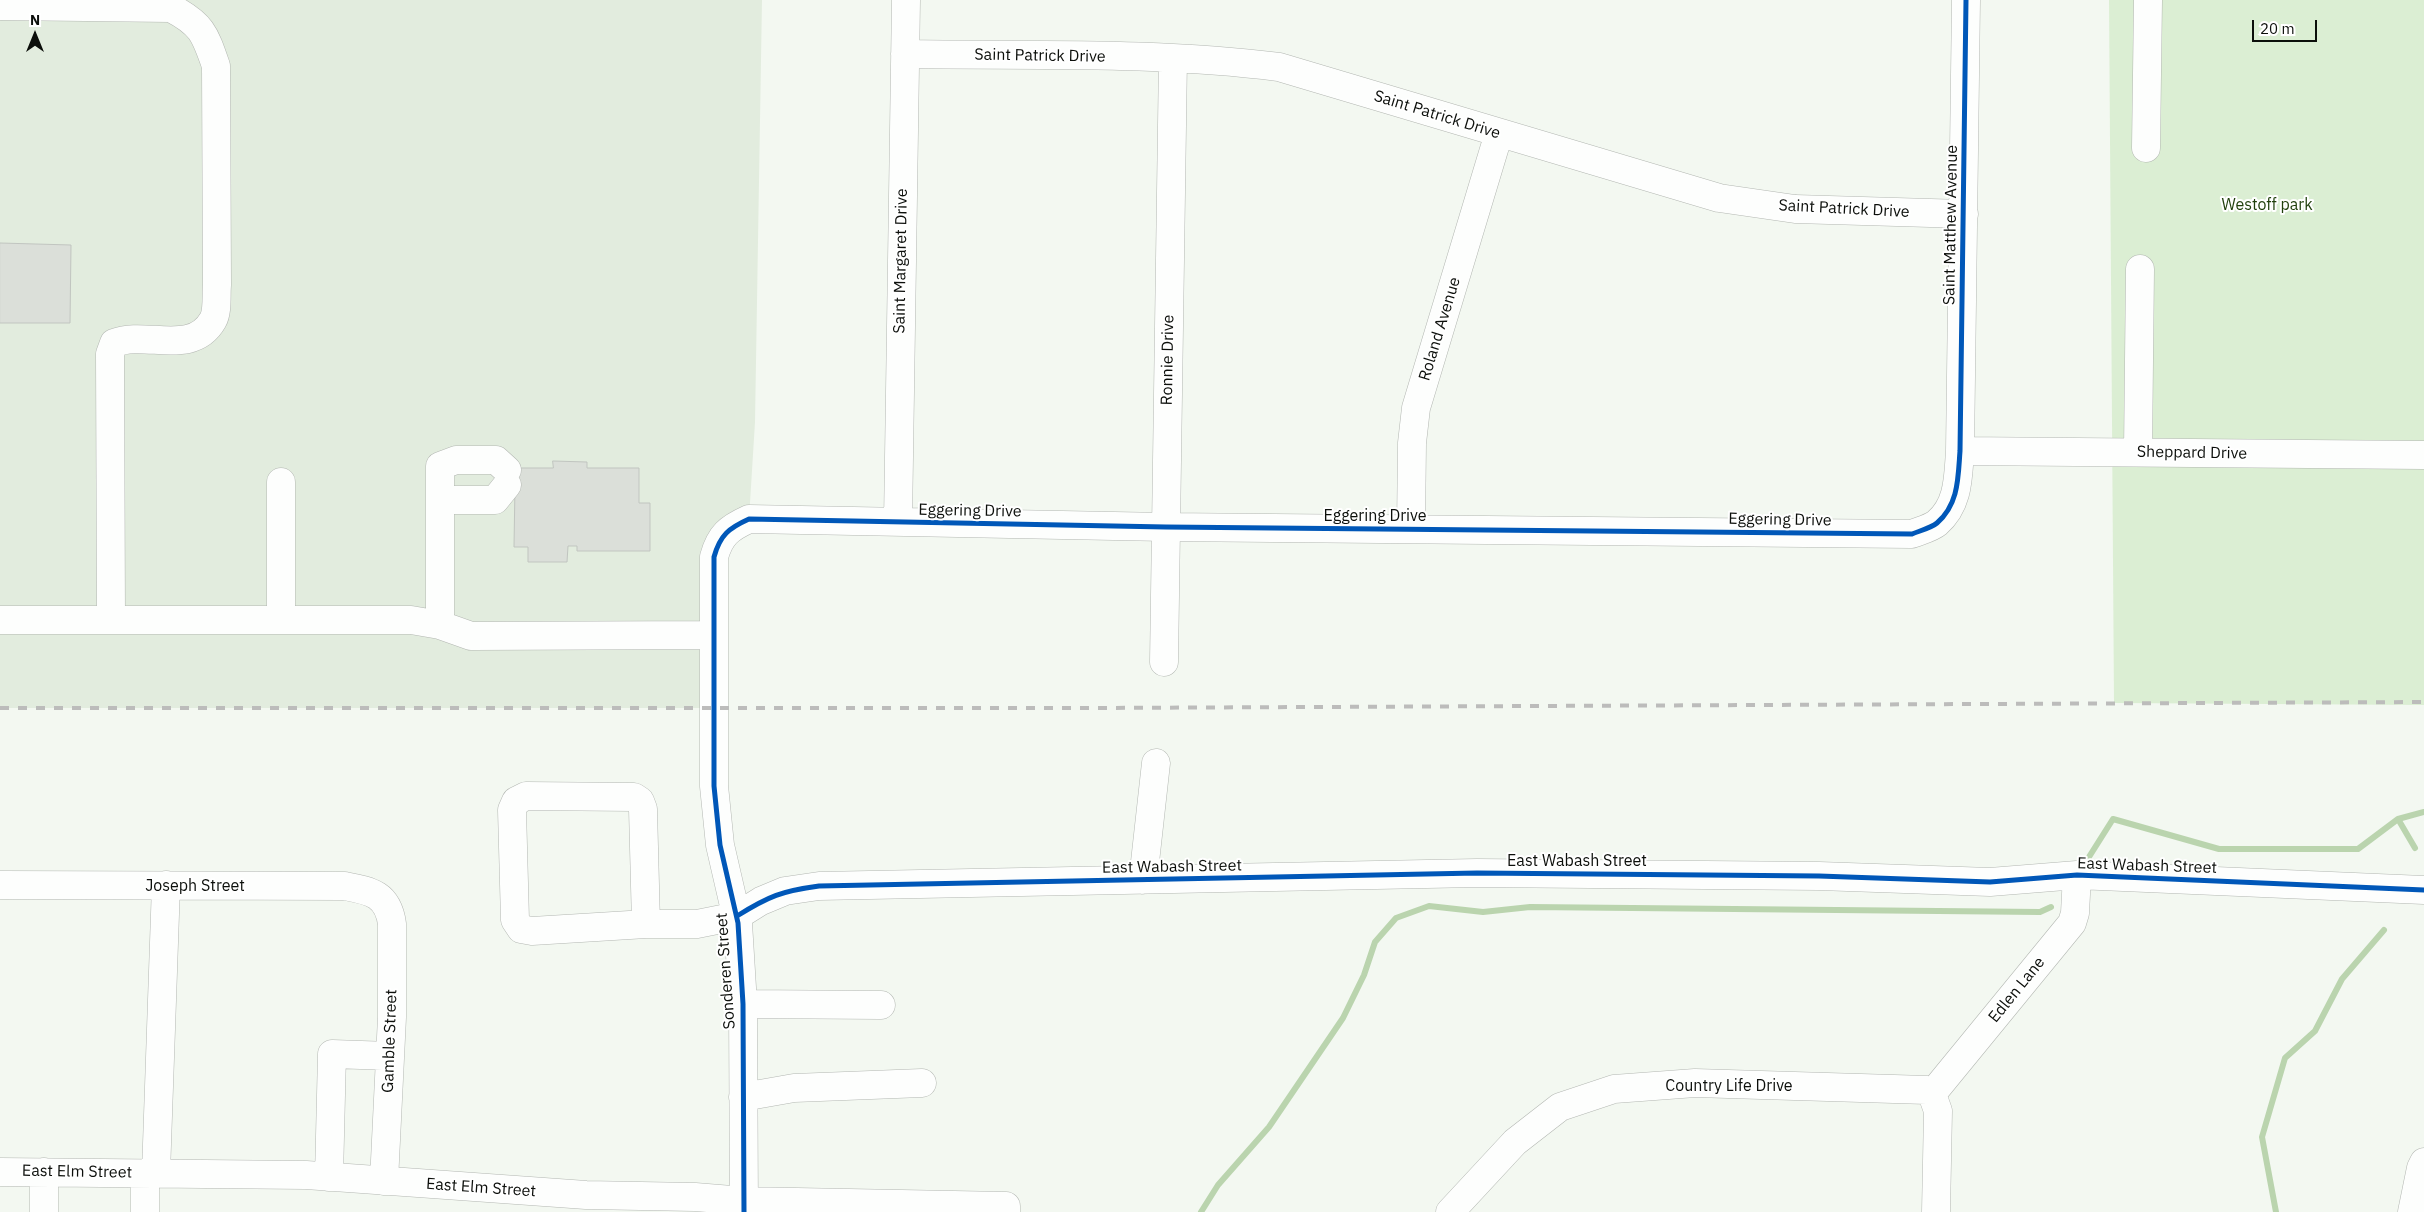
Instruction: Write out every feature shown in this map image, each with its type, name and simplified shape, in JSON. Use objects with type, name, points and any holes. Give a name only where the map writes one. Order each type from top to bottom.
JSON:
[{"type":"street","name":"Saint Margaret Drive","points":[[898,522],[906,0]]},
{"type":"street","name":"Saint Matthew Avenue","points":[[1960,451],[1966,0]]},
{"type":"street","points":[[2146,148],[2148,0]]},
{"type":"street","points":[[0,6],[171,8],[192,19],[207,40],[216,66],[217,285],[214,318],[202,333],[183,341],[126,338],[114,343],[110,354],[111,620]]},
{"type":"street","name":"Saint Patrick Drive","points":[[905,54],[1173,58],[1226,60],[1279,67],[1719,198],[1795,209],[1964,214]]},
{"type":"street","name":"Ronnie Drive","points":[[1164,662],[1173,58]]},
{"type":"street","name":"Roland Avenue","points":[[1411,528],[1412,443],[1416,408],[1499,133]]},
{"type":"street","points":[[2138,452],[2140,269]]},
{"type":"street","name":"Eggering Drive","points":[[732,526],[749,518],[1166,527],[1912,534],[1936,524],[1949,508],[1957,491],[1960,451]]},
{"type":"street","name":"Sheppard Drive","points":[[1960,451],[2424,456]]},
{"type":"street","points":[[440,500],[495,500],[507,478],[496,460],[456,460],[440,466],[440,500],[440,625]]},
{"type":"street","points":[[281,482],[281,620]]},
{"type":"street","name":"Sonderen Street","points":[[732,526],[718,541],[714,557],[714,786],[720,845],[737,916],[743,1004],[744,1207]]},
{"type":"street","points":[[0,620],[411,620],[440,625],[470,636],[713,635]]},
{"type":"street","points":[[1143,880],[1156,762]]},
{"type":"street","points":[[646,924],[643,809],[640,801],[634,797],[526,796],[516,801],[512,810],[515,920],[521,928],[532,931],[646,924],[696,924],[737,916]]},
{"type":"street","name":"East Wabash Street","points":[[737,916],[761,901],[784,891],[819,886],[1487,873],[1819,876],[1990,882],[2077,875],[2424,890]]},
{"type":"street","name":"Edlen Lane","points":[[1932,1094],[2072,923],[2075,913],[2077,875]]},
{"type":"street","name":"Joseph Street","points":[[0,885],[345,886],[371,892],[385,902]]},
{"type":"street","points":[[145,1212],[151,1173],[166,885]]},
{"type":"street","name":"Gamble Street","points":[[384,1181],[390,1056],[392,924],[391,912],[385,902]]},
{"type":"street","points":[[743,1004],[881,1005]]},
{"type":"street","points":[[329,1177],[332,1054],[390,1056]]},
{"type":"street","points":[[744,1097],[804,1088],[922,1083]]},
{"type":"street","name":"Country Life Drive","points":[[1455,1210],[1515,1142],[1560,1107],[1614,1089],[1695,1083],[1920,1088],[1932,1094]]},
{"type":"street","points":[[1932,1094],[1938,1111],[1936,1212]]},
{"type":"street","points":[[2412,1212],[2421,1168],[2424,1162]]},
{"type":"street","name":"East Elm Street","points":[[0,1172],[329,1177],[586,1195],[695,1197],[744,1207],[963,1205],[1006,1206],[1006,1212]]},
{"type":"street","points":[[44,1172],[44,1212]]},
{"type":"shaded area","points":[[0,0],[762,0],[755,422],[749,519],[718,541],[713,708],[0,708]]},
{"type":"green space","name":"Westoff park","points":[[2109,0],[2424,0],[2424,705],[2114,703]]},
{"type":"building","points":[[0,243],[71,245],[70,323],[0,323]]},
{"type":"building","points":[[553,461],[587,462],[587,468],[639,468],[639,503],[650,503],[650,551],[577,551],[577,546],[568,546],[567,562],[528,562],[528,547],[514,547],[515,485],[495,485],[495,470],[553,468]]},
{"type":"waterway","points":[[2082,868],[2113,819],[2219,849],[2358,849],[2398,819],[2424,812]]},
{"type":"waterway","points":[[2398,819],[2415,848]]},
{"type":"waterway","points":[[1201,1212],[1218,1185],[1269,1127],[1343,1018],[1364,975],[1375,942],[1396,918],[1429,906],[1483,912],[1530,907],[2040,912],[2051,907]]},
{"type":"waterway","points":[[2276,1212],[2262,1137],[2285,1058],[2315,1031],[2342,979],[2384,930]]},
{"type":"railway","points":[[0,708],[1092,708],[2424,702]]},
{"type":"cycle path","points":[[744,1212],[743,1004],[738,923],[720,845],[714,786],[714,557],[716,549],[726,533],[749,519],[1166,527],[1912,534],[1928,528],[1937,523],[1950,507],[1956,490],[1959,471],[1966,0]]},
{"type":"cycle path","points":[[737,916],[776,895],[819,886],[1477,873],[1819,876],[1990,882],[2077,875],[2424,890]]}]
